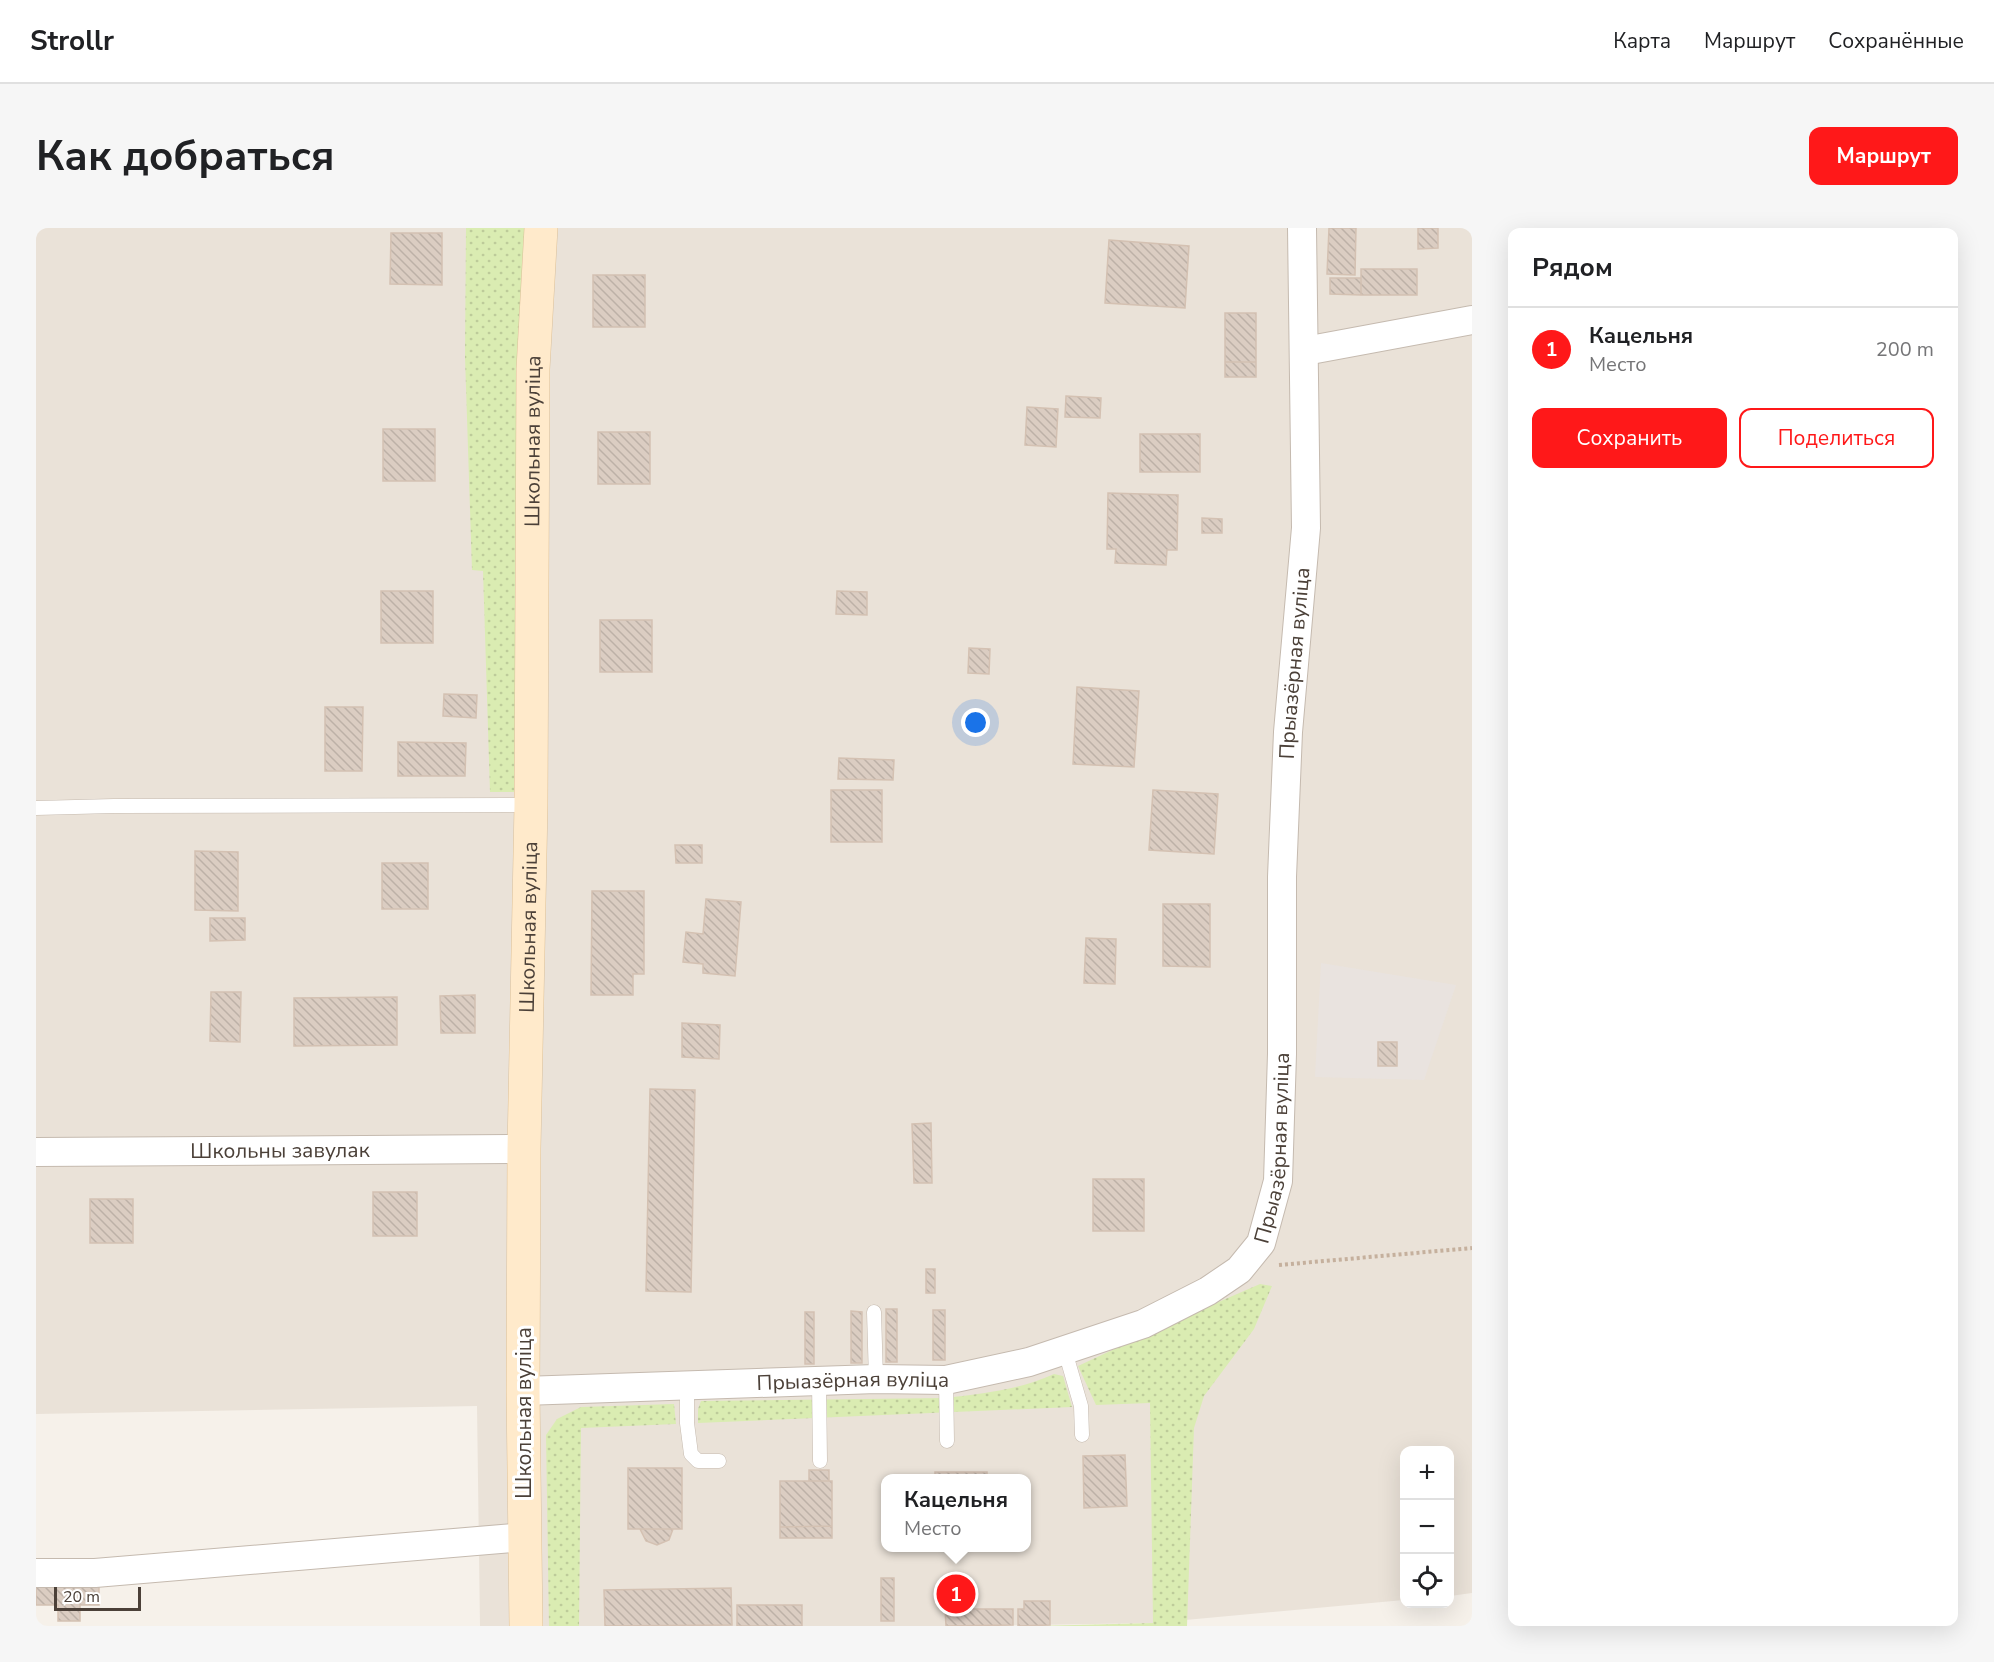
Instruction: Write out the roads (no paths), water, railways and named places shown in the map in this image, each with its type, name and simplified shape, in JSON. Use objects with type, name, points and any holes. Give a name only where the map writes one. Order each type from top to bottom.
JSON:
[{"type":"main road","name":"Школьная вуліца","points":[[526,1626],[523,1391],[524,1149],[531,805],[533,369],[541,228]]},
{"type":"street","name":"Прыазёрная вуліца","points":[[523,1391],[876,1379],[946,1380],[1029,1362],[1143,1323],[1208,1291],[1239,1270],[1261,1243],[1278,1181],[1282,1053],[1282,877],[1288,732],[1306,528],[1302,228]]},
{"type":"street","points":[[1305,351],[1472,320]]},
{"type":"street","name":"Школьны завулак","points":[[36,1152],[524,1149]]},
{"type":"street","points":[[36,1573],[96,1573],[525,1537]]},
{"type":"lane","points":[[36,808],[531,805]]},
{"type":"lane","points":[[874,1312],[876,1379]]},
{"type":"lane","points":[[1065,1351],[1081,1406],[1082,1435]]},
{"type":"lane","points":[[946,1380],[947,1442]]},
{"type":"lane","points":[[819,1381],[820,1461]]},
{"type":"lane","points":[[687,1384],[687,1423],[691,1454],[698,1461],[718,1461]]},
{"type":"place","name":"Кацельня","points":[[956,1594]]}]
